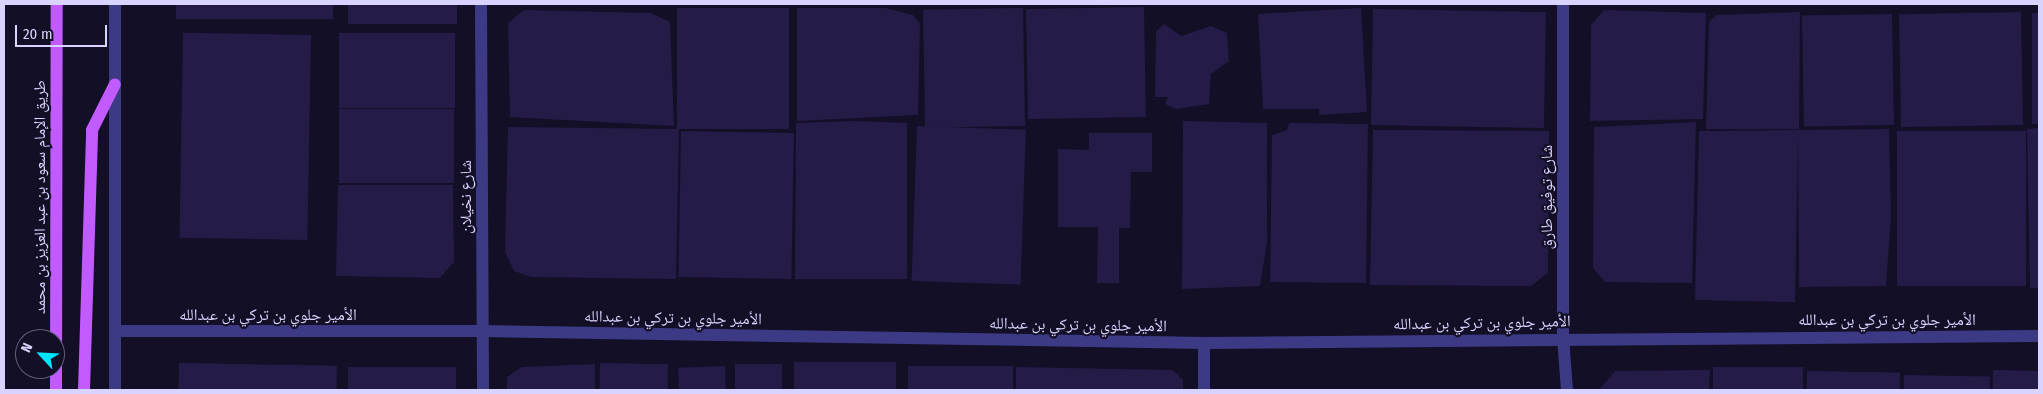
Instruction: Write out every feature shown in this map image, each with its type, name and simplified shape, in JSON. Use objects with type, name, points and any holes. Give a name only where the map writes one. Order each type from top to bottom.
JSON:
[{"type":"main road","name":"طريق الإمام سعود بن عبد العزيز بن محمد","points":[[56,390],[57,4]]},
{"type":"main road","points":[[84,390],[92,130],[115,84]]},
{"type":"street","points":[[115,4],[115,390]]},
{"type":"street","name":"شارع نخيلان","points":[[481,4],[483,390]]},
{"type":"street","name":"شارع توفيق طارق","points":[[1563,4],[1562,338],[1567,390]]},
{"type":"street","name":"الأمير جلوي بن تركي بن عبدالله","points":[[116,331],[483,331],[1204,343],[1562,338],[2039,336]]},
{"type":"street","points":[[1204,343],[1204,390]]},
{"type":"building","points":[[176,4],[333,4],[333,19],[176,19]]},
{"type":"building","points":[[348,4],[457,4],[457,24],[348,24]]},
{"type":"building","points":[[1144,7],[1146,117],[1028,119],[1026,9]]},
{"type":"building","points":[[677,8],[789,8],[789,129],[677,129]]},
{"type":"building","points":[[797,8],[886,8],[913,15],[920,24],[918,115],[797,121]]},
{"type":"building","points":[[1023,8],[1025,126],[925,128],[923,10]]},
{"type":"building","points":[[1361,8],[1367,112],[1319,115],[1319,109],[1263,109],[1258,14]]},
{"type":"building","points":[[1373,9],[1546,12],[1544,128],[1371,125]]},
{"type":"building","points":[[524,10],[651,13],[670,22],[674,126],[510,117],[508,23]]},
{"type":"building","points":[[1604,10],[1706,13],[1703,119],[1590,121],[1591,25]]},
{"type":"building","points":[[1800,12],[1799,129],[1706,129],[1709,22],[1716,15]]},
{"type":"building","points":[[2021,12],[2023,125],[1901,127],[1899,14]]},
{"type":"building","points":[[2032,13],[2039,13],[2039,124],[2032,124]]},
{"type":"building","points":[[1892,14],[1894,125],[1804,127],[1802,16]]},
{"type":"building","points":[[1164,24],[1181,36],[1211,26],[1227,33],[1229,61],[1211,74],[1209,104],[1176,109],[1165,104],[1168,97],[1155,97],[1156,31]]},
{"type":"building","points":[[183,33],[311,35],[307,240],[179,238]]},
{"type":"building","points":[[339,33],[455,33],[455,108],[339,108]]},
{"type":"building","points":[[339,109],[454,109],[454,183],[339,183]]},
{"type":"building","points":[[855,121],[907,123],[907,279],[795,279],[796,123]]},
{"type":"building","points":[[1183,121],[1267,123],[1267,243],[1260,286],[1182,289]]},
{"type":"building","points":[[1696,122],[1692,283],[1605,282],[1593,268],[1594,127]]},
{"type":"building","points":[[1289,123],[1368,124],[1366,283],[1270,282],[1272,135],[1287,130]]},
{"type":"building","points":[[917,126],[1026,130],[1021,285],[912,281]]},
{"type":"building","points":[[508,127],[679,129],[676,279],[531,277],[514,271],[505,252]]},
{"type":"building","points":[[2039,128],[2039,288],[2030,288],[2027,129]]},
{"type":"building","points":[[1889,129],[1891,216],[1886,286],[1799,287],[1798,138],[1795,302],[1695,300],[1699,131]]},
{"type":"building","points":[[1373,130],[1549,131],[1548,273],[1531,286],[1370,285]]},
{"type":"building","points":[[681,131],[794,133],[791,279],[678,277]]},
{"type":"building","points":[[1897,131],[2026,131],[2026,286],[1897,286]]},
{"type":"building","points":[[1089,133],[1152,133],[1152,172],[1131,172],[1130,228],[1119,228],[1119,283],[1097,283],[1098,227],[1058,227],[1058,149],[1089,150]]},
{"type":"building","points":[[338,185],[453,185],[454,262],[440,278],[336,276]]},
{"type":"building","points":[[794,362],[896,362],[896,390],[794,390]]},
{"type":"building","points":[[179,363],[337,366],[337,390],[179,390]]},
{"type":"building","points":[[600,363],[668,364],[668,390],[600,390]]},
{"type":"building","points":[[595,364],[595,390],[507,390],[507,377],[522,367]]},
{"type":"building","points":[[735,364],[782,364],[782,390],[735,390]]},
{"type":"building","points":[[725,366],[726,390],[679,390],[678,368]]},
{"type":"building","points":[[908,366],[1013,366],[1013,390],[908,390]]},
{"type":"building","points":[[348,367],[456,367],[456,390],[348,390]]},
{"type":"building","points":[[1016,367],[1173,370],[1183,380],[1183,390],[1016,390]]},
{"type":"building","points":[[1713,367],[1803,367],[1803,390],[1713,390]]},
{"type":"building","points":[[1710,370],[1709,390],[1599,390],[1615,371]]},
{"type":"building","points":[[1993,370],[2039,371],[2039,390],[1993,390]]},
{"type":"building","points":[[1807,371],[1900,373],[1900,390],[1807,390]]},
{"type":"building","points":[[1904,375],[1990,377],[1990,390],[1904,390]]}]
